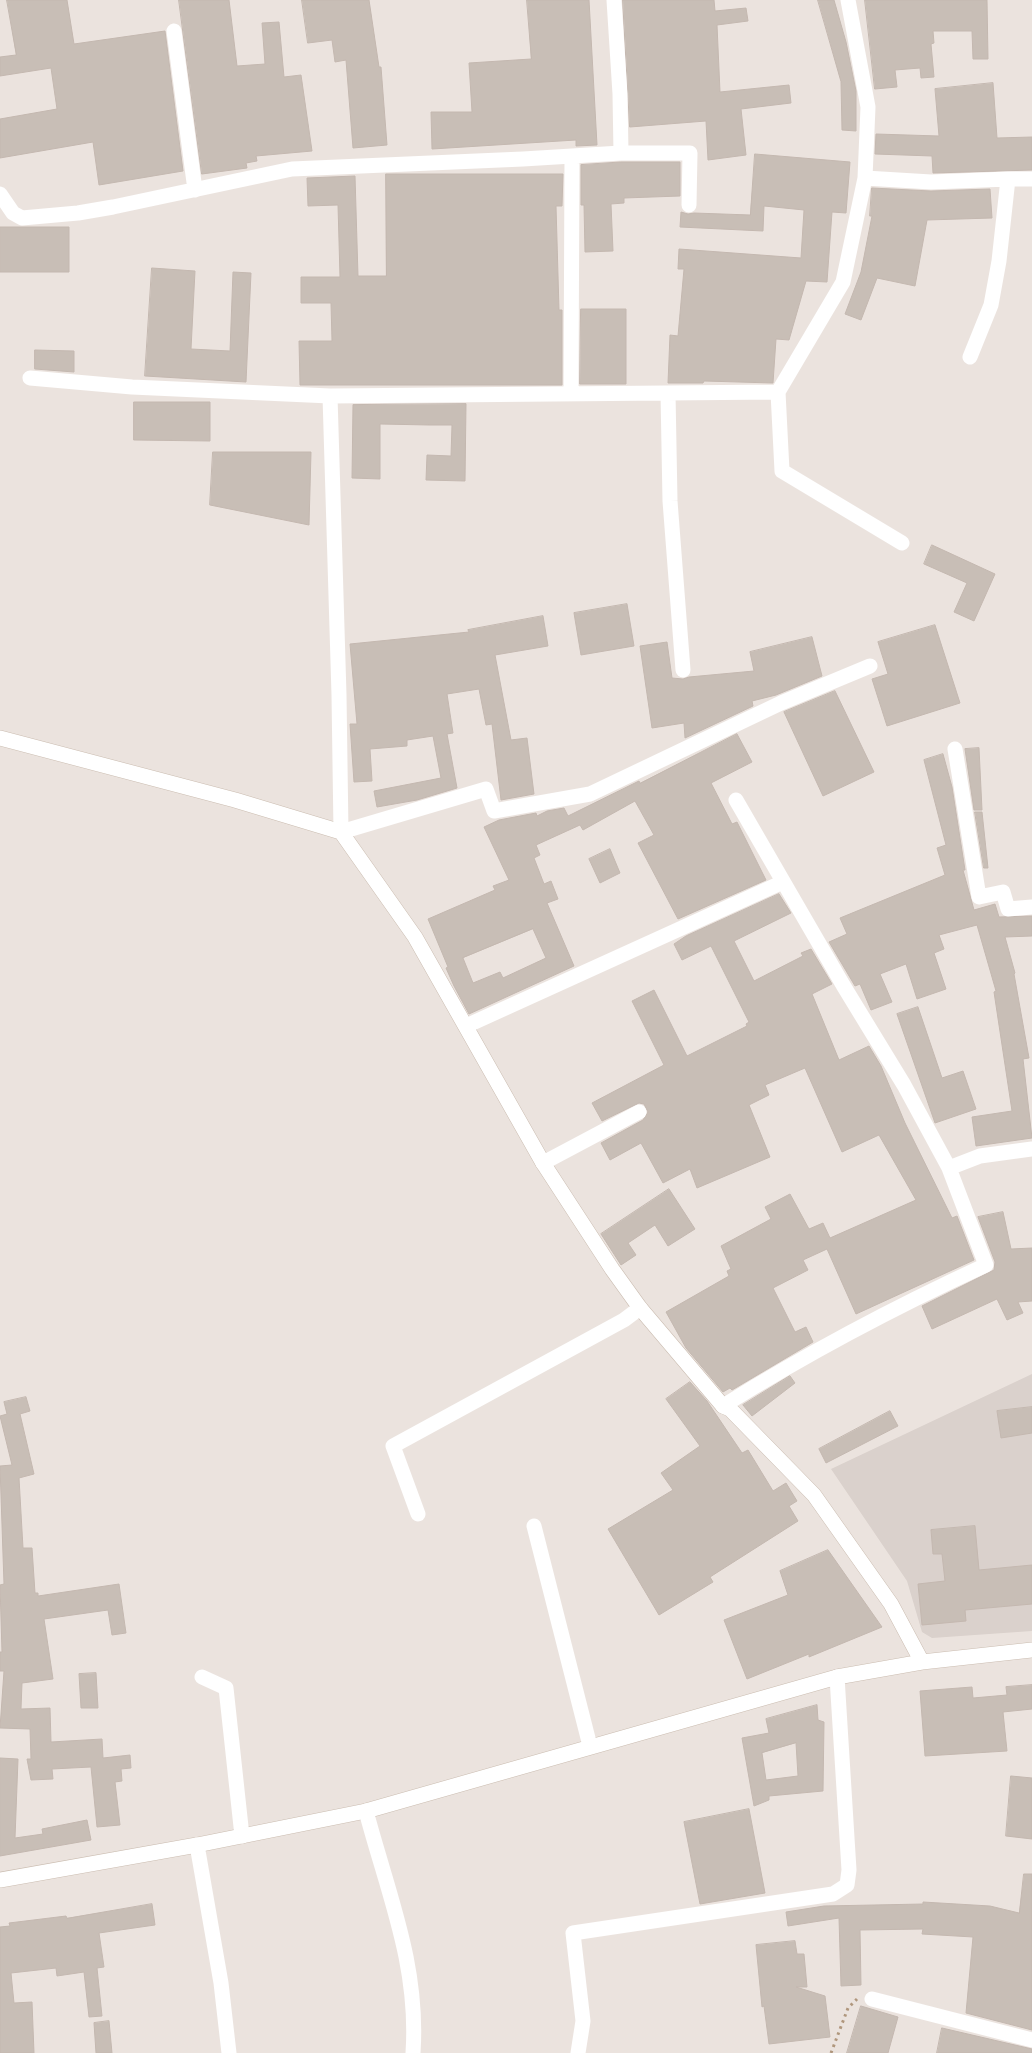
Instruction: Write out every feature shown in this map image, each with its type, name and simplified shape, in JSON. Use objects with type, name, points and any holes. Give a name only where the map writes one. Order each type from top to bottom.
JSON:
[{"type":"street","points":[[614,0],[620,94],[621,152]]},
{"type":"street","points":[[848,0],[868,107],[865,178],[844,282],[778,392],[782,471],[902,544]]},
{"type":"street","points":[[174,32],[195,190]]},
{"type":"street","points":[[0,194],[13,213],[22,218],[78,213],[292,169],[621,152],[690,153],[689,205]]},
{"type":"street","points":[[571,394],[572,156]]},
{"type":"street","points":[[865,178],[931,182],[1032,179]]},
{"type":"street","points":[[970,357],[991,305],[999,261],[1008,179]]},
{"type":"street","points":[[30,378],[132,388],[330,396],[778,392]]},
{"type":"street","points":[[668,393],[670,500],[683,670]]},
{"type":"street","points":[[330,396],[339,695],[340,832],[415,937],[543,1163],[640,1308],[723,1406],[730,1409],[814,1495],[891,1604],[922,1662]]},
{"type":"street","points":[[0,738],[235,800],[340,832],[486,789],[494,811],[590,794],[781,703],[870,666]]},
{"type":"street","points":[[955,749],[979,897],[1003,892],[1008,909],[1032,908]]},
{"type":"street","points":[[723,1406],[787,1366],[910,1300],[986,1265],[949,1168],[904,1085],[736,800]]},
{"type":"street","points":[[466,1026],[783,882]]},
{"type":"street","points":[[543,1163],[639,1112]]},
{"type":"street","points":[[949,1168],[980,1156],[1032,1149]]},
{"type":"street","points":[[418,1514],[393,1446],[624,1320],[640,1308]]},
{"type":"street","points":[[534,1526],[590,1746]]},
{"type":"street","points":[[0,1880],[197,1845],[366,1811],[837,1677],[922,1662],[1032,1650]]},
{"type":"street","points":[[202,1677],[226,1688],[242,1836]]},
{"type":"street","points":[[578,2053],[583,2021],[573,1933],[833,1894],[843,1890],[847,1885],[849,1870],[837,1677]]},
{"type":"street","points":[[366,1811],[404,1940],[414,2003],[413,2053]]},
{"type":"street","points":[[197,1845],[221,1983],[228,2053]]},
{"type":"street","points":[[872,1999],[1032,2040]]},
{"type":"path","points":[[831,2053],[848,2008],[854,2001],[864,1998],[872,1999]]},
{"type":"shaded area","points":[[1032,1374],[1032,1631],[932,1638],[922,1632],[907,1581],[831,1469]]},
{"type":"building","points":[[7,0],[67,0],[74,44],[165,31],[183,171],[99,185],[93,142],[0,158],[0,119],[57,109],[51,68],[0,76],[0,57],[16,55]]},
{"type":"building","points":[[179,0],[229,0],[237,66],[265,64],[262,23],[279,22],[284,77],[301,75],[312,151],[256,156],[257,161],[246,163],[247,168],[202,174]]},
{"type":"building","points":[[302,0],[369,0],[379,67],[381,67],[387,145],[353,148],[346,60],[335,62],[332,40],[308,43]]},
{"type":"building","points":[[527,0],[589,0],[597,145],[576,146],[576,140],[432,149],[431,112],[472,112],[469,63],[531,59]]},
{"type":"building","points":[[623,0],[714,0],[715,11],[746,8],[748,21],[717,25],[720,92],[789,85],[791,103],[741,109],[746,155],[708,160],[706,121],[630,127]]},
{"type":"building","points":[[818,0],[834,0],[846,42],[856,91],[856,131],[842,130],[841,82]]},
{"type":"building","points":[[865,0],[987,0],[988,59],[973,59],[972,31],[933,31],[934,43],[931,44],[934,77],[921,78],[920,68],[895,70],[897,87],[875,89]]},
{"type":"building","points":[[993,83],[997,138],[1032,137],[1032,170],[933,173],[932,156],[875,154],[876,134],[939,136],[935,89]]},
{"type":"building","points":[[755,154],[850,162],[846,213],[832,212],[827,282],[806,281],[789,340],[776,339],[773,383],[704,381],[703,383],[668,383],[670,335],[678,336],[684,269],[678,269],[679,249],[801,258],[804,210],[764,206],[763,231],[680,227],[681,212],[688,214],[750,215]]},
{"type":"building","points":[[621,162],[680,162],[680,196],[624,198],[624,203],[611,204],[613,251],[585,252],[584,205],[581,205],[581,165]]},
{"type":"building","points":[[386,174],[563,174],[562,206],[556,206],[559,310],[562,310],[562,385],[300,385],[299,341],[332,341],[331,303],[301,303],[301,277],[340,277],[338,205],[308,206],[307,178],[355,176],[358,276],[386,276]]},
{"type":"building","points":[[872,188],[931,191],[990,189],[992,218],[927,220],[915,286],[877,278],[861,320],[845,314],[861,272],[872,216],[870,216]]},
{"type":"building","points":[[0,227],[69,227],[69,272],[0,272]]},
{"type":"building","points":[[152,268],[195,271],[191,349],[230,351],[233,272],[251,273],[246,382],[145,376]]},
{"type":"building","points":[[581,309],[626,309],[626,384],[580,384]]},
{"type":"building","points":[[35,350],[74,351],[74,372],[35,369]]},
{"type":"building","points":[[134,402],[210,402],[210,441],[134,440]]},
{"type":"building","points":[[466,404],[465,481],[426,480],[427,455],[451,456],[452,425],[380,424],[380,479],[352,478],[353,405]]},
{"type":"building","points":[[213,452],[311,452],[309,525],[210,505]]},
{"type":"building","points":[[932,545],[995,574],[974,621],[954,612],[967,583],[924,564]]},
{"type":"building","points":[[627,604],[634,646],[581,655],[574,613]]},
{"type":"building","points":[[543,616],[548,646],[495,655],[511,740],[527,738],[534,794],[501,800],[492,724],[486,725],[479,689],[447,694],[453,733],[447,734],[457,788],[417,800],[377,807],[374,791],[441,778],[433,736],[407,740],[407,746],[370,749],[372,781],[354,782],[350,724],[357,724],[350,644],[469,632],[468,630]]},
{"type":"building","points":[[935,625],[960,703],[887,726],[872,679],[888,674],[878,642]]},
{"type":"building","points":[[812,637],[822,676],[776,695],[752,701],[753,706],[685,738],[684,723],[652,728],[640,646],[667,642],[672,678],[683,679],[754,671],[750,652]]},
{"type":"building","points":[[835,691],[874,772],[823,796],[784,712]]},
{"type":"building","points":[[737,734],[752,762],[711,783],[732,824],[737,822],[766,880],[678,919],[638,843],[654,835],[635,801],[583,830],[580,825],[536,845],[540,855],[534,858],[544,884],[551,881],[558,899],[547,903],[574,966],[469,1014],[446,968],[448,967],[428,919],[495,890],[493,886],[509,880],[484,827],[499,820],[536,813],[537,816],[547,811],[564,808],[568,816],[639,781],[640,783]],"holes":[[[533,929],[546,958],[503,978],[500,972],[473,983],[463,958]]]},
{"type":"building","points":[[979,748],[982,810],[974,810],[965,749]]},
{"type":"building","points":[[943,754],[952,787],[965,870],[963,870],[974,910],[995,904],[999,917],[1032,916],[1032,936],[1005,937],[1015,973],[1029,1058],[1023,1059],[1032,1138],[976,1146],[972,1117],[1012,1111],[994,992],[996,991],[977,925],[939,935],[944,949],[934,953],[946,989],[917,999],[906,964],[880,974],[892,1002],[871,1010],[860,984],[855,986],[829,942],[847,934],[840,918],[945,875],[937,848],[946,845],[924,760]]},
{"type":"building","points":[[975,812],[982,812],[988,868],[984,868]]},
{"type":"building","points":[[610,849],[620,873],[600,883],[589,859]]},
{"type":"building","points":[[779,894],[791,913],[734,941],[754,981],[803,956],[801,953],[811,949],[832,984],[812,994],[839,1060],[869,1046],[881,1066],[905,1123],[952,1218],[957,1216],[974,1260],[856,1314],[827,1249],[803,1260],[808,1270],[773,1288],[795,1332],[806,1327],[813,1342],[732,1390],[730,1388],[723,1392],[686,1348],[666,1312],[729,1276],[727,1271],[731,1269],[721,1246],[771,1219],[765,1207],[790,1194],[809,1229],[823,1223],[830,1238],[916,1200],[879,1135],[842,1152],[805,1068],[765,1085],[769,1095],[749,1105],[770,1157],[697,1188],[690,1169],[663,1183],[641,1143],[610,1160],[601,1143],[643,1120],[648,1112],[644,1104],[639,1103],[602,1121],[592,1103],[664,1065],[632,1001],[654,990],[687,1056],[747,1026],[746,1024],[749,1022],[711,946],[682,960],[674,944],[686,936]]},
{"type":"building","points":[[918,1007],[942,1078],[963,1071],[976,1109],[935,1123],[897,1014]]},
{"type":"building","points":[[669,1189],[695,1229],[668,1246],[655,1225],[628,1243],[636,1255],[621,1265],[601,1234]]},
{"type":"building","points":[[1003,1212],[1011,1249],[1032,1248],[1032,1301],[1018,1302],[1023,1313],[1007,1320],[997,1299],[932,1329],[922,1306],[994,1270],[995,1262],[978,1217]]},
{"type":"building","points":[[790,1376],[795,1383],[752,1416],[743,1405]]},
{"type":"building","points":[[690,1382],[707,1401],[742,1453],[748,1450],[773,1491],[786,1483],[797,1501],[789,1506],[798,1521],[710,1577],[713,1582],[659,1615],[608,1529],[673,1490],[661,1473],[700,1446],[666,1399]]},
{"type":"building","points":[[26,1397],[30,1411],[20,1414],[34,1474],[19,1478],[23,1548],[32,1548],[35,1593],[38,1593],[38,1596],[119,1584],[126,1633],[112,1635],[108,1610],[44,1619],[53,1679],[22,1683],[21,1709],[50,1708],[51,1742],[102,1739],[103,1758],[130,1755],[131,1768],[121,1769],[122,1781],[115,1782],[120,1825],[97,1827],[91,1767],[52,1769],[53,1779],[31,1780],[27,1759],[31,1759],[30,1729],[0,1728],[4,1671],[0,1671],[0,1652],[2,1652],[0,1585],[4,1584],[0,1466],[12,1465],[0,1416],[7,1414],[4,1402]]},
{"type":"building","points":[[1032,1407],[1032,1433],[1001,1438],[997,1411]]},
{"type":"building","points":[[890,1411],[898,1426],[826,1463],[819,1449]]},
{"type":"building","points":[[975,1526],[979,1570],[1032,1565],[1032,1604],[965,1610],[966,1621],[922,1625],[918,1584],[945,1581],[942,1554],[933,1554],[931,1530]]},
{"type":"building","points":[[828,1550],[882,1627],[809,1657],[809,1654],[747,1679],[724,1620],[788,1595],[780,1571]]},
{"type":"building","points":[[96,1673],[98,1708],[81,1708],[79,1674]]},
{"type":"building","points":[[1032,1685],[1032,1709],[1003,1712],[1007,1751],[925,1756],[920,1691],[972,1687],[973,1698],[1007,1695],[1006,1687]]},
{"type":"building","points":[[817,1705],[818,1720],[824,1722],[823,1791],[769,1796],[769,1800],[754,1806],[742,1738],[769,1733],[766,1719]],"holes":[[[796,1743],[798,1776],[766,1780],[762,1753]]]},
{"type":"building","points":[[0,1758],[18,1759],[15,1838],[43,1834],[42,1829],[87,1820],[91,1840],[0,1856]]},
{"type":"building","points":[[1011,1776],[1032,1778],[1032,1839],[1006,1836]]},
{"type":"building","points":[[749,1809],[765,1893],[700,1904],[684,1822]]},
{"type":"building","points":[[1024,1874],[1032,1874],[1032,2030],[966,2013],[973,1937],[922,1934],[923,1929],[860,1930],[861,1985],[841,1986],[839,1918],[788,1926],[786,1912],[824,1906],[923,1904],[923,1902],[990,1906],[1019,1913]]},
{"type":"building","points":[[152,1904],[155,1925],[99,1933],[104,1967],[97,1968],[102,2016],[89,2017],[84,1972],[57,1976],[56,1968],[11,1973],[14,2003],[32,2002],[34,2053],[0,2053],[0,1927],[10,1926],[9,1923],[66,1916],[67,1918]]},
{"type":"building","points":[[795,1941],[797,1954],[804,1954],[807,1987],[796,1987],[825,1996],[830,2037],[769,2044],[764,2006],[762,2007],[756,1945]]},
{"type":"building","points":[[861,2006],[898,2017],[888,2053],[847,2053]]},
{"type":"building","points":[[109,2021],[112,2053],[96,2053],[94,2023]]},
{"type":"building","points":[[942,2028],[1032,2049],[1032,2053],[937,2053]]}]
